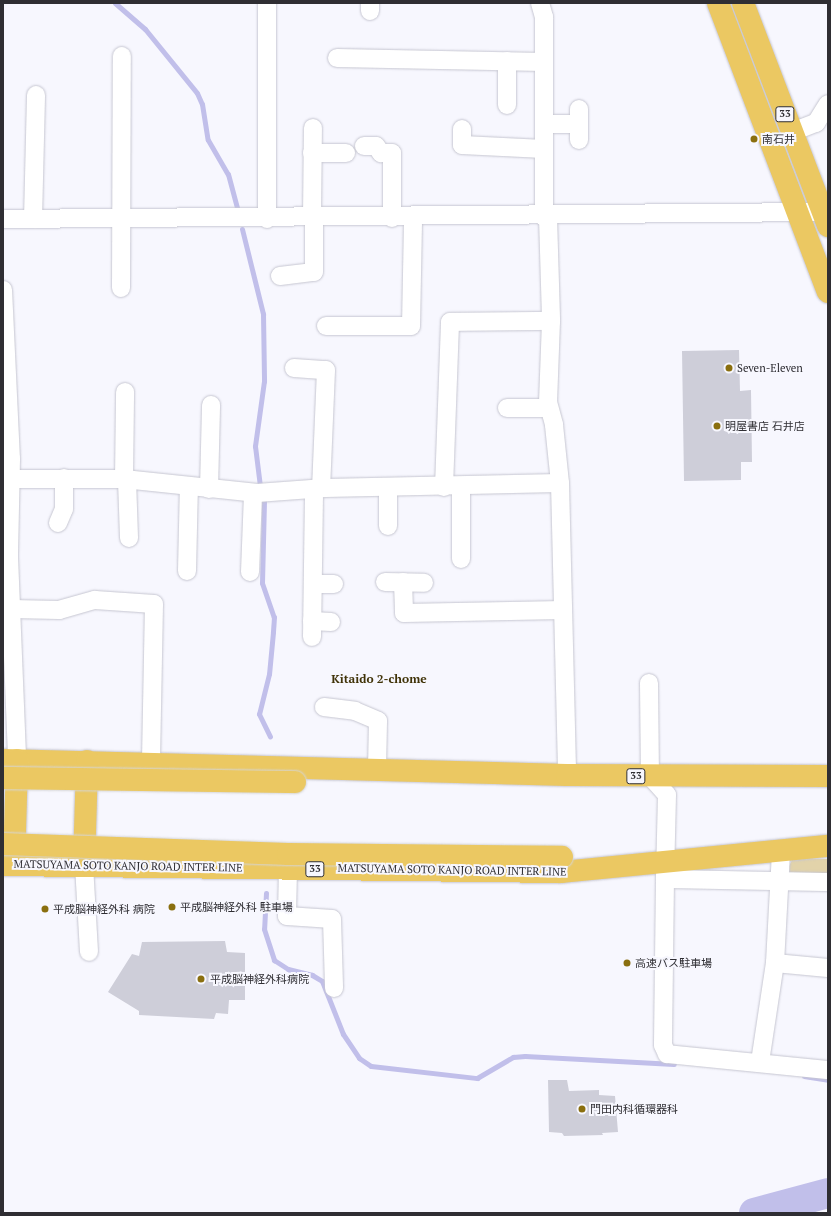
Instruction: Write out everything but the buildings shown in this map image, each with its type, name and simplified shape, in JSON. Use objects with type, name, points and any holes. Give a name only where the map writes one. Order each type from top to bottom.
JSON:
[{"type":"highway","name":"33","points":[[718,3],[828,292]]},
{"type":"highway","name":"33","points":[[743,3],[826,217]]},
{"type":"highway","name":"33","points":[[10,760],[376,769],[567,776],[828,776]]},
{"type":"highway","points":[[8,865],[10,760]]},
{"type":"highway","points":[[84,865],[86,761]]},
{"type":"highway","name":"33","points":[[3,778],[295,782],[444,772]]},
{"type":"highway","name":"33","points":[[3,844],[288,854],[562,857],[627,868]]},
{"type":"highway","name":"MATSUYAMA SOTO KANJO ROAD INTER LINE","points":[[8,865],[561,872],[627,868],[666,871],[781,851],[828,846]]},
{"type":"street","points":[[267,3],[267,219]]},
{"type":"street","points":[[540,3],[544,17],[544,149],[551,321],[549,408],[554,425],[560,484],[567,776]]},
{"type":"street","points":[[121,288],[122,56]]},
{"type":"street","points":[[337,58],[544,62]]},
{"type":"street","points":[[507,61],[507,106]]},
{"type":"street","points":[[33,219],[36,95]]},
{"type":"street","points":[[792,132],[816,123],[828,104]]},
{"type":"street","points":[[544,124],[579,124]]},
{"type":"street","points":[[280,276],[314,272],[313,128]]},
{"type":"street","points":[[462,129],[462,145],[544,149]]},
{"type":"street","points":[[364,146],[376,146],[381,153],[392,153],[392,218]]},
{"type":"street","points":[[312,153],[346,153]]},
{"type":"street","points":[[3,219],[546,217],[798,213],[826,217]]},
{"type":"street","points":[[326,326],[411,326],[413,218]]},
{"type":"street","points":[[3,290],[7,459],[11,479],[6,557],[10,760]]},
{"type":"street","points":[[461,558],[453,487],[450,322],[551,321]]},
{"type":"street","points":[[294,368],[326,370],[317,488],[312,629],[331,622]]},
{"type":"street","points":[[125,392],[126,480],[129,538]]},
{"type":"street","points":[[209,489],[211,405]]},
{"type":"street","points":[[507,408],[549,408]]},
{"type":"street","points":[[11,479],[64,478],[126,480],[253,493],[317,488],[453,487],[518,482],[560,484]]},
{"type":"street","points":[[58,523],[64,509],[64,478]]},
{"type":"street","points":[[187,571],[188,486]]},
{"type":"street","points":[[388,487],[388,526]]},
{"type":"street","points":[[250,572],[253,493]]},
{"type":"street","points":[[424,583],[394,582],[404,613],[563,610]]},
{"type":"street","points":[[313,584],[334,584]]},
{"type":"street","points":[[8,612],[59,610],[95,600],[154,604],[151,763]]},
{"type":"street","points":[[649,683],[650,776],[667,795],[664,1045],[667,1054],[760,1062],[828,1070]]},
{"type":"street","points":[[324,707],[355,711],[378,721],[376,769]]},
{"type":"street","points":[[760,1062],[775,963],[781,882],[781,851]]},
{"type":"street","points":[[84,865],[89,952]]},
{"type":"street","points":[[288,868],[287,916],[332,919],[334,988]]},
{"type":"street","points":[[666,871],[781,882],[828,882]]},
{"type":"street","points":[[775,963],[828,968]]},
{"type":"shaded area","points":[[793,858],[828,859],[828,875],[790,875],[789,866]]},
{"type":"waterway","points":[[115,3],[145,29],[197,93],[202,104],[208,140],[228,174],[237,208]]},
{"type":"waterway","points":[[242,229],[263,314],[264,381],[255,446],[260,486]]},
{"type":"waterway","points":[[264,501],[262,583],[274,617],[269,674],[259,714],[270,737]]},
{"type":"waterway","points":[[266,893],[264,929],[274,960],[288,969],[312,975],[322,981],[343,1034],[359,1058],[371,1066],[477,1078],[513,1057],[525,1056],[674,1064]]},
{"type":"waterway","points":[[804,1076],[828,1080]]},
{"type":"waterway","points":[[754,1213],[828,1193]]},
{"type":"place","name":"南石井","points":[[754,139]]},
{"type":"place","name":"Seven-Eleven","points":[[729,368]]},
{"type":"place","name":"明屋書店 石井店","points":[[717,426]]},
{"type":"place","name":"平成脳神経外科 駐車場","points":[[172,907]]},
{"type":"place","name":"平成脳神経外科 病院","points":[[45,909]]},
{"type":"place","name":"高速バス駐車場","points":[[627,963]]},
{"type":"place","name":"平成脳神経外科病院","points":[[201,979]]},
{"type":"place","name":"門田内科循環器科","points":[[582,1109]]},
{"type":"district","name":"Kitaido 2-chome","points":[[379,679]]}]
